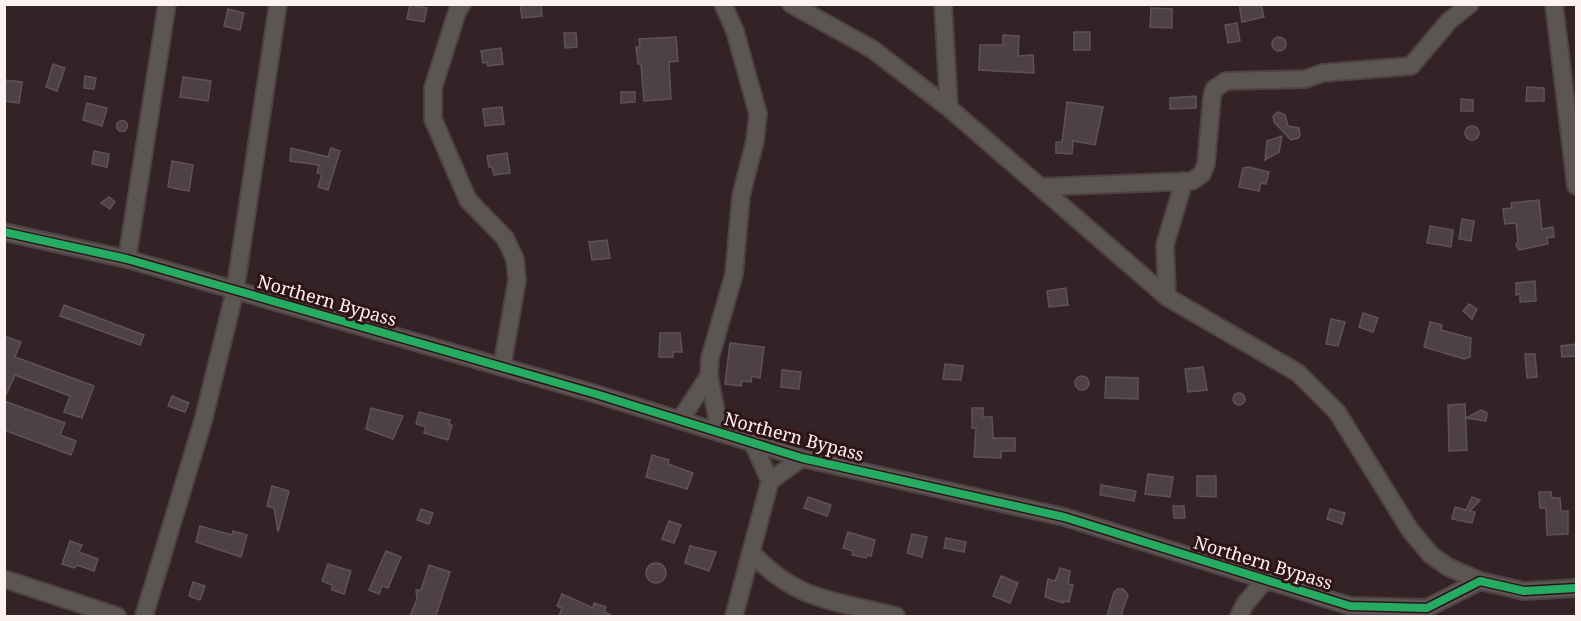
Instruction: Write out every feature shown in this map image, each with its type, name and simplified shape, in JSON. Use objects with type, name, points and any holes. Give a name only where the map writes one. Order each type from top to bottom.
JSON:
[{"type":"street","points":[[127,260],[167,4]]},
{"type":"street","points":[[144,616],[203,420],[235,291],[278,4]]},
{"type":"street","points":[[462,4],[457,12],[433,88],[432,111],[433,119],[468,200],[505,238],[516,259],[517,280],[502,367]]},
{"type":"street","points":[[720,432],[709,376],[710,358],[734,274],[743,185],[758,127],[758,114],[747,72],[723,4]]},
{"type":"street","points":[[791,4],[873,49],[949,108],[1167,297],[1298,373],[1337,412],[1410,530],[1431,555],[1448,567],[1479,581],[1524,591],[1576,588]]},
{"type":"street","points":[[943,4],[949,108]]},
{"type":"street","points":[[1041,187],[1192,181],[1202,174],[1206,164],[1212,97],[1219,84],[1226,81],[1306,79],[1322,73],[1411,66],[1449,21],[1470,4]]},
{"type":"street","points":[[1554,4],[1576,186]]},
{"type":"street","points":[[1167,297],[1165,244],[1184,181]]},
{"type":"street","name":"Northern Bypass","points":[[4,232],[127,260],[502,367],[802,458],[1064,517],[1350,606],[1428,612],[1479,581]]},
{"type":"street","points":[[680,420],[709,376]]},
{"type":"street","points":[[734,616],[770,482],[753,443]]},
{"type":"street","points":[[770,482],[802,458]]},
{"type":"street","points":[[752,553],[768,572],[809,596],[896,616]]},
{"type":"street","points":[[4,579],[117,616]]},
{"type":"street","points":[[1239,616],[1245,604],[1265,580]]},
{"type":"building","points":[[520,4],[541,4],[542,16],[522,18]]},
{"type":"building","points":[[1239,4],[1261,4],[1264,17],[1242,22]]},
{"type":"building","points":[[410,5],[427,8],[424,22],[407,19]]},
{"type":"building","points":[[1151,8],[1172,9],[1172,28],[1150,27]]},
{"type":"building","points":[[228,9],[244,13],[240,30],[224,26]]},
{"type":"building","points":[[1237,23],[1240,41],[1228,43],[1225,25]]},
{"type":"building","points":[[1074,32],[1090,32],[1090,50],[1074,50]]},
{"type":"building","points":[[564,33],[576,33],[577,47],[565,48]]},
{"type":"building","points":[[1003,35],[1019,36],[1018,56],[1033,55],[1034,73],[979,70],[980,45],[1003,45]]},
{"type":"building","points":[[676,37],[678,61],[669,62],[671,99],[644,101],[641,64],[638,64],[636,47],[640,47],[639,39]]},
{"type":"building","points":[[1279,37],[1284,39],[1286,44],[1284,49],[1279,51],[1274,49],[1272,44],[1274,39]]},
{"type":"building","points":[[501,48],[503,64],[488,66],[487,62],[483,63],[481,51]]},
{"type":"building","points":[[53,64],[65,68],[57,91],[46,87]]},
{"type":"building","points":[[85,76],[96,78],[94,89],[84,88]]},
{"type":"building","points":[[183,77],[211,81],[208,101],[180,97]]},
{"type":"building","points":[[4,80],[22,82],[19,103],[4,101]]},
{"type":"building","points":[[1527,87],[1544,88],[1544,101],[1526,101]]},
{"type":"building","points":[[621,92],[635,92],[635,102],[621,103]]},
{"type":"building","points":[[1196,96],[1196,108],[1170,109],[1170,98]]},
{"type":"building","points":[[1461,99],[1473,100],[1473,111],[1461,111]]},
{"type":"building","points":[[1067,102],[1103,107],[1095,145],[1073,141],[1072,154],[1056,153],[1056,142],[1062,142]]},
{"type":"building","points":[[87,103],[107,108],[102,126],[83,120]]},
{"type":"building","points":[[502,107],[504,124],[485,126],[483,109]]},
{"type":"building","points":[[1278,112],[1285,115],[1288,126],[1299,128],[1298,138],[1291,140],[1274,122],[1273,116]]},
{"type":"building","points":[[122,120],[128,126],[122,132],[116,126]]},
{"type":"building","points":[[1472,126],[1477,128],[1479,133],[1477,138],[1472,140],[1467,138],[1465,133],[1467,128]]},
{"type":"building","points":[[1282,136],[1279,152],[1265,160],[1267,141]]},
{"type":"building","points":[[291,148],[328,157],[331,148],[340,151],[328,190],[318,187],[322,174],[317,173],[319,165],[290,161]]},
{"type":"building","points":[[94,151],[109,154],[107,167],[92,164]]},
{"type":"building","points":[[507,153],[510,173],[494,175],[492,167],[489,167],[487,156]]},
{"type":"building","points":[[172,161],[193,165],[189,191],[168,187]]},
{"type":"building","points":[[1249,167],[1269,172],[1266,184],[1261,183],[1259,191],[1239,187],[1243,168]]},
{"type":"building","points":[[109,197],[115,202],[110,209],[101,203]]},
{"type":"building","points":[[1539,200],[1542,229],[1553,227],[1554,237],[1547,238],[1548,244],[1519,250],[1516,245],[1518,241],[1516,223],[1505,224],[1503,209],[1512,208],[1511,203]]},
{"type":"building","points":[[1462,219],[1474,221],[1471,241],[1459,239]]},
{"type":"building","points":[[1430,226],[1453,230],[1451,247],[1427,243]]},
{"type":"building","points":[[607,240],[610,258],[592,260],[589,242]]},
{"type":"building","points":[[1535,281],[1536,301],[1520,302],[1520,294],[1516,295],[1516,283]]},
{"type":"building","points":[[1066,288],[1068,305],[1049,307],[1047,291]]},
{"type":"building","points":[[1469,304],[1477,309],[1472,319],[1463,311]]},
{"type":"building","points":[[64,305],[144,335],[140,345],[60,316]]},
{"type":"building","points":[[1363,313],[1378,318],[1373,332],[1359,327]]},
{"type":"building","points":[[1331,319],[1345,322],[1338,346],[1326,344]]},
{"type":"building","points":[[1430,322],[1442,325],[1441,330],[1471,338],[1470,357],[1464,359],[1424,347]]},
{"type":"building","points":[[660,333],[680,333],[682,352],[673,352],[673,357],[659,357]]},
{"type":"building","points":[[4,336],[21,342],[15,357],[94,386],[82,418],[64,412],[70,396],[15,375],[4,399]]},
{"type":"building","points":[[730,343],[764,347],[760,378],[752,376],[751,382],[742,381],[741,386],[725,384]]},
{"type":"building","points":[[1575,344],[1576,356],[1562,357],[1561,346]]},
{"type":"building","points":[[1525,354],[1535,354],[1537,377],[1527,378]]},
{"type":"building","points":[[945,364],[963,366],[961,380],[943,379]]},
{"type":"building","points":[[1203,367],[1207,390],[1188,392],[1185,369]]},
{"type":"building","points":[[782,370],[801,372],[799,389],[781,387]]},
{"type":"building","points":[[1079,376],[1085,376],[1089,383],[1085,390],[1079,390],[1075,386],[1075,380]]},
{"type":"building","points":[[1106,377],[1138,378],[1138,399],[1105,398]]},
{"type":"building","points":[[1241,393],[1245,399],[1241,405],[1237,405],[1233,397]]},
{"type":"building","points":[[172,396],[189,403],[185,412],[168,406]]},
{"type":"building","points":[[4,401],[65,423],[60,435],[76,441],[71,455],[4,430]]},
{"type":"building","points":[[1465,404],[1467,450],[1449,451],[1448,405]]},
{"type":"building","points":[[371,408],[403,416],[393,439],[366,429]]},
{"type":"building","points":[[972,408],[983,408],[983,417],[992,417],[993,438],[1015,438],[1015,451],[1001,451],[1001,458],[974,457],[976,428],[972,428]]},
{"type":"building","points":[[1481,410],[1487,413],[1486,421],[1466,418]]},
{"type":"building","points":[[419,412],[450,420],[449,425],[452,425],[448,440],[424,433],[426,427],[416,424]]},
{"type":"building","points":[[652,455],[669,460],[668,464],[693,473],[687,489],[646,477]]},
{"type":"building","points":[[1148,474],[1173,477],[1170,497],[1145,494]]},
{"type":"building","points":[[1197,476],[1216,476],[1216,497],[1197,496]]},
{"type":"building","points":[[1101,485],[1136,491],[1134,501],[1100,495]]},
{"type":"building","points":[[272,486],[289,491],[278,532],[274,508],[267,506]]},
{"type":"building","points":[[1539,492],[1551,492],[1552,498],[1560,498],[1561,511],[1568,511],[1568,534],[1547,535],[1546,508],[1540,508]]},
{"type":"building","points":[[808,497],[831,505],[827,516],[804,508]]},
{"type":"building","points":[[1472,497],[1480,500],[1470,511],[1475,512],[1472,523],[1452,519],[1455,507],[1466,510]]},
{"type":"building","points":[[1173,506],[1184,506],[1185,518],[1174,518]]},
{"type":"building","points":[[421,509],[433,513],[429,524],[417,520]]},
{"type":"building","points":[[1330,509],[1345,513],[1342,524],[1327,519]]},
{"type":"building","points":[[669,521],[681,525],[674,543],[662,539]]},
{"type":"building","points":[[200,526],[232,535],[233,531],[247,535],[241,557],[196,542]]},
{"type":"building","points":[[848,532],[875,540],[871,556],[867,555],[866,558],[852,555],[853,551],[843,548]]},
{"type":"building","points":[[912,534],[927,537],[922,557],[907,553]]},
{"type":"building","points":[[946,538],[966,542],[964,552],[944,548]]},
{"type":"building","points":[[70,541],[82,545],[79,552],[98,559],[94,571],[77,565],[74,568],[62,564]]},
{"type":"building","points":[[690,546],[716,552],[709,571],[685,563]]},
{"type":"building","points":[[386,551],[401,557],[388,588],[382,586],[379,594],[369,590]]},
{"type":"building","points":[[656,563],[663,566],[666,573],[663,580],[656,583],[649,580],[646,573],[649,566]]},
{"type":"building","points":[[328,564],[351,571],[344,594],[332,590],[332,585],[322,581]]},
{"type":"building","points":[[429,565],[450,572],[436,616],[410,616],[417,599],[416,590],[421,590]]},
{"type":"building","points":[[1060,568],[1070,571],[1068,584],[1073,585],[1069,602],[1063,601],[1063,603],[1045,597],[1048,579],[1055,581]]},
{"type":"building","points":[[1001,576],[1018,583],[1010,603],[993,596]]},
{"type":"building","points":[[193,582],[205,586],[200,600],[189,596]]},
{"type":"building","points":[[1123,589],[1128,595],[1121,616],[1107,616],[1114,592]]},
{"type":"building","points":[[562,594],[593,608],[594,603],[606,607],[604,612],[613,616],[559,616],[562,608],[557,606]]},
{"type":"cycle path","points":[[4,232],[127,259],[596,394],[802,458],[1064,517],[1350,606],[1427,608],[1480,581],[1524,591],[1576,588]]}]
